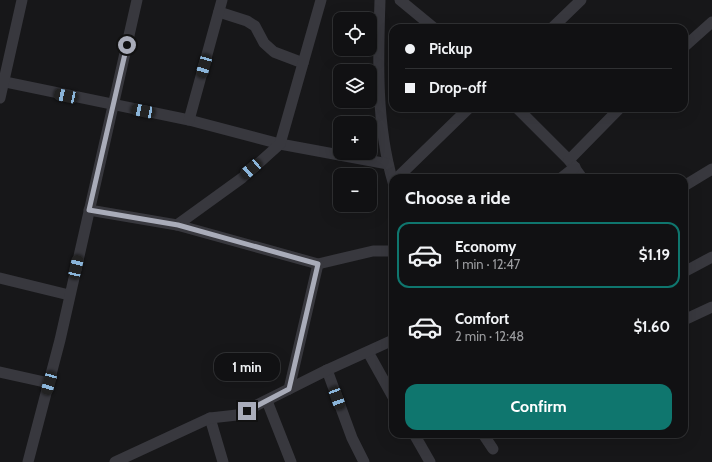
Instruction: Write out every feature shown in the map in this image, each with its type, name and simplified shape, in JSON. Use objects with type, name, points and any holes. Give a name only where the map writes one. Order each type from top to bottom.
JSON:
[{"type":"street","points":[[0,98],[2,82],[22,0]]},
{"type":"street","points":[[28,462],[49,383],[137,0]]},
{"type":"street","points":[[188,120],[222,0]]},
{"type":"street","points":[[178,225],[242,178],[280,144],[321,0]]},
{"type":"street","points":[[380,0],[378,67],[388,164],[391,174]]},
{"type":"street","points":[[400,0],[429,24]]},
{"type":"street","points":[[556,24],[581,0]]},
{"type":"street","points":[[219,12],[247,21],[255,26],[264,43],[274,52],[303,63]]},
{"type":"street","points":[[688,43],[712,22]]},
{"type":"street","points":[[2,82],[113,106],[188,120],[280,144],[388,164]]},
{"type":"street","points":[[401,174],[465,112]]},
{"type":"street","points":[[521,112],[572,164],[579,174]]},
{"type":"street","points":[[564,174],[617,112]]},
{"type":"street","points":[[688,184],[712,169]]},
{"type":"street","points":[[89,210],[178,225],[318,264],[373,251],[389,251]]},
{"type":"street","points":[[688,270],[712,257]]},
{"type":"street","points":[[289,389],[318,264]]},
{"type":"street","points":[[0,278],[69,295]]},
{"type":"street","points":[[688,318],[712,307]]},
{"type":"street","points":[[115,462],[210,418],[237,415],[327,370],[389,342]]},
{"type":"street","points":[[368,352],[389,390]]},
{"type":"street","points":[[327,370],[352,438],[364,462]]},
{"type":"street","points":[[0,372],[49,383]]},
{"type":"street","points":[[267,401],[291,462]]},
{"type":"street","points":[[210,418],[223,462]]},
{"type":"street","points":[[416,438],[430,462]]},
{"type":"street","points":[[486,438],[493,449]]},
{"type":"route","points":[[127,45],[89,210],[178,225],[318,264],[289,389],[247,411]]}]
